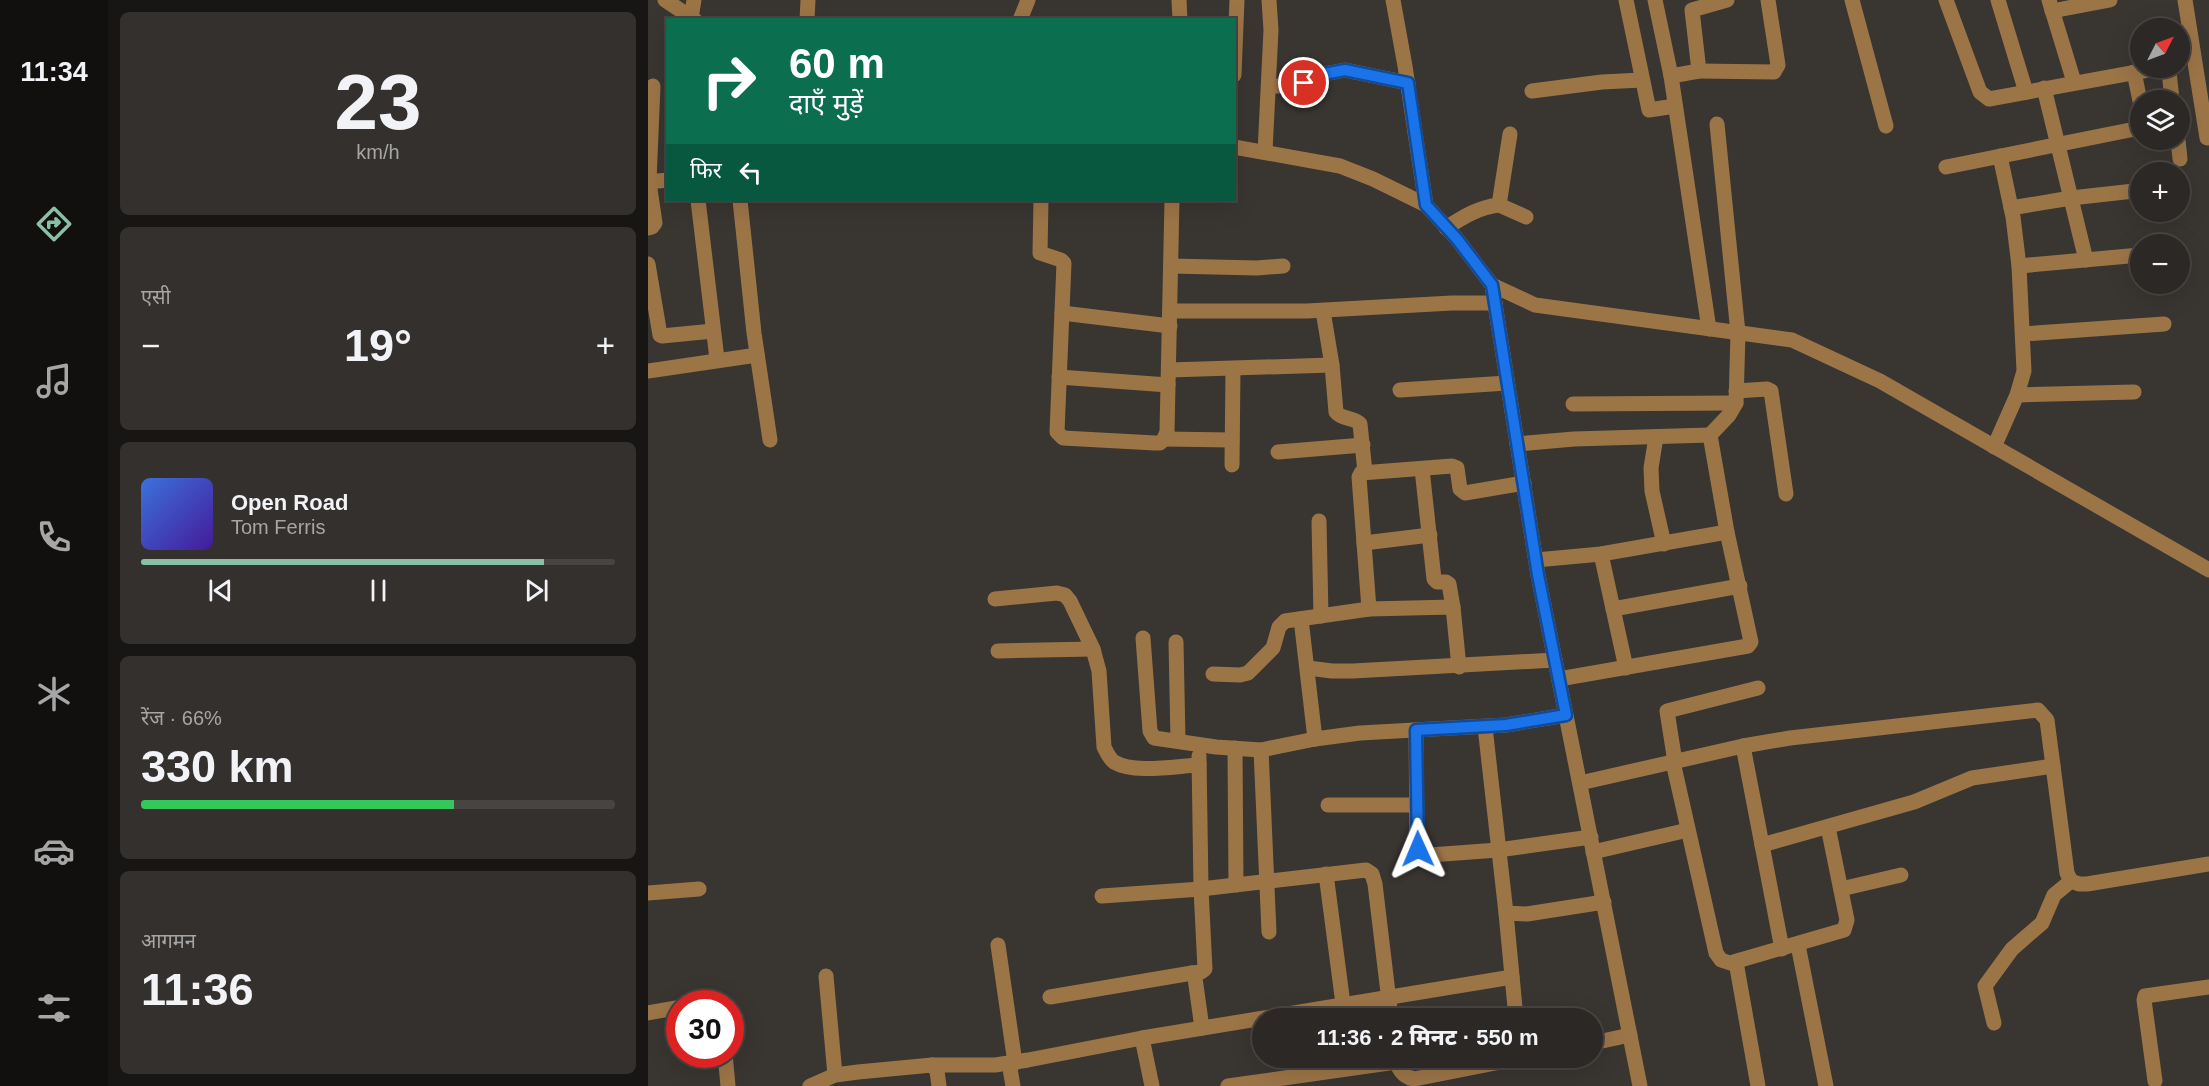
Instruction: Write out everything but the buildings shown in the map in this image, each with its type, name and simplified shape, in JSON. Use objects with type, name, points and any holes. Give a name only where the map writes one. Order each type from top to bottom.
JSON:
[{"type":"street","points":[[665,0],[692,18]]},
{"type":"street","points":[[693,18],[694,0]]},
{"type":"street","points":[[807,18],[808,0]]},
{"type":"street","points":[[1021,18],[1028,0]]},
{"type":"street","points":[[1179,0],[1180,18]]},
{"type":"street","points":[[1236,25],[1237,0]]},
{"type":"street","points":[[1265,152],[1272,30],[1269,0]]},
{"type":"street","points":[[1393,0],[1426,205]]},
{"type":"street","points":[[1626,0],[1649,110],[1676,106]]},
{"type":"street","points":[[1655,0],[1676,106],[1709,329]]},
{"type":"street","points":[[1699,71],[1691,5],[1727,0]]},
{"type":"street","points":[[1671,76],[1699,71],[1774,72],[1778,65],[1768,0]]},
{"type":"street","points":[[1852,0],[1886,126]]},
{"type":"street","points":[[1946,0],[1980,92],[1989,99],[2130,73]]},
{"type":"street","points":[[1998,0],[2026,92]]},
{"type":"street","points":[[2074,82],[2050,6],[2110,0]]},
{"type":"street","points":[[2185,0],[2207,138]]},
{"type":"street","points":[[1269,86],[1295,86],[1324,74],[1345,70],[1408,83]]},
{"type":"street","points":[[1532,91],[1602,82],[1642,80]]},
{"type":"street","points":[[648,228],[655,223],[649,182],[653,86]]},
{"type":"street","points":[[2044,88],[2086,260]]},
{"type":"street","points":[[1517,444],[1710,435],[1729,416],[1736,397],[1738,333],[1717,124]]},
{"type":"street","points":[[1947,167],[2130,130]]},
{"type":"street","points":[[1499,205],[1510,134]]},
{"type":"street","points":[[1236,147],[1340,166],[1426,205],[1492,285],[1535,305],[1792,340],[1880,381],[2209,570]]},
{"type":"street","points":[[2179,150],[2180,159]]},
{"type":"street","points":[[1994,447],[2017,395],[2024,371],[2019,266],[2011,208],[2000,156]]},
{"type":"street","points":[[649,182],[666,180]]},
{"type":"street","points":[[2011,208],[2130,191]]},
{"type":"street","points":[[698,201],[717,359]]},
{"type":"street","points":[[740,201],[770,440]]},
{"type":"street","points":[[1041,201],[1040,254],[1064,263],[1059,435],[1063,438],[1155,443],[1160,443],[1167,432],[1172,201]]},
{"type":"street","points":[[1446,228],[1474,211],[1488,206],[1499,205],[1526,217]]},
{"type":"street","points":[[2019,266],[2130,256]]},
{"type":"street","points":[[648,264],[660,334],[662,336],[713,331]]},
{"type":"street","points":[[1171,266],[1257,268],[1283,266]]},
{"type":"street","points":[[1492,285],[1536,560],[1640,1086]]},
{"type":"street","points":[[1062,313],[1170,319],[1452,303],[1495,303]]},
{"type":"street","points":[[1323,310],[1332,365],[1336,412],[1340,416],[1358,422],[1361,428],[1365,472]]},
{"type":"street","points":[[2023,334],[2164,324]]},
{"type":"street","points":[[648,370],[758,355]]},
{"type":"street","points":[[1059,377],[1168,377],[1233,369],[1332,365]]},
{"type":"street","points":[[1232,465],[1233,369]]},
{"type":"street","points":[[1400,390],[1507,383]]},
{"type":"street","points":[[1573,404],[1736,397],[1767,389],[1771,391],[1786,494]]},
{"type":"street","points":[[2017,395],[2134,392]]},
{"type":"street","points":[[1559,679],[1748,646],[1751,642],[1727,532],[1710,435]]},
{"type":"street","points":[[1656,437],[1651,468],[1652,491],[1664,544]]},
{"type":"street","points":[[1164,439],[1232,440]]},
{"type":"street","points":[[1278,452],[1363,445]]},
{"type":"street","points":[[1369,609],[1359,477],[1365,472],[1452,466],[1456,467],[1460,489],[1465,493],[1524,483]]},
{"type":"street","points":[[1422,469],[1434,579],[1437,582],[1449,584],[1459,667]]},
{"type":"street","points":[[1319,521],[1321,616]]},
{"type":"street","points":[[1536,560],[1601,554],[1727,532]]},
{"type":"street","points":[[1364,543],[1430,535]]},
{"type":"street","points":[[1601,554],[1626,668]]},
{"type":"street","points":[[1613,609],[1740,586]]},
{"type":"street","points":[[995,598],[1057,592],[1070,601],[1093,649],[1099,671],[1104,747],[1108,757],[1130,769],[1199,765]]},
{"type":"street","points":[[1213,674],[1248,673],[1274,648],[1282,623],[1369,609],[1453,608]]},
{"type":"street","points":[[1301,619],[1315,739]]},
{"type":"street","points":[[1143,638],[1150,731],[1155,738],[1261,750],[1315,739],[1384,730],[1485,727],[1566,715]]},
{"type":"street","points":[[1176,642],[1178,741]]},
{"type":"street","points":[[998,651],[1093,649]]},
{"type":"street","points":[[1308,668],[1332,672],[1459,667],[1555,660]]},
{"type":"street","points":[[1758,688],[1667,711],[1674,762],[1688,830],[1716,953],[1721,960],[1736,962],[1844,930],[1847,920],[1828,827]]},
{"type":"street","points":[[1580,783],[1743,746],[1818,735],[2037,710],[2047,720],[2067,873],[2071,881]]},
{"type":"street","points":[[1485,727],[1515,1008]]},
{"type":"street","points":[[1416,730],[1417,846],[1422,853],[1430,855],[1592,844],[1688,830]]},
{"type":"street","points":[[1050,997],[1201,972],[1205,969],[1198,744]]},
{"type":"street","points":[[1743,746],[1782,949]]},
{"type":"street","points":[[1235,748],[1236,885]]},
{"type":"street","points":[[1261,750],[1269,932]]},
{"type":"street","points":[[1762,845],[1914,802],[1972,778],[2053,766]]},
{"type":"street","points":[[1328,806],[1418,805]]},
{"type":"street","points":[[2071,881],[2087,884],[2209,864]]},
{"type":"street","points":[[1102,896],[1201,890],[1366,870],[1372,874],[1375,884],[1390,1008]]},
{"type":"street","points":[[1326,874],[1343,1004]]},
{"type":"street","points":[[1841,888],[1901,875]]},
{"type":"street","points":[[1994,1023],[1986,994],[1987,982],[2012,949],[2042,923],[2054,895],[2071,881]]},
{"type":"street","points":[[648,893],[699,889]]},
{"type":"street","points":[[1506,913],[1527,914],[1604,902]]},
{"type":"street","points":[[998,945],[1013,1086]]},
{"type":"street","points":[[1798,945],[1826,1086]]},
{"type":"street","points":[[1736,962],[1758,1086]]},
{"type":"street","points":[[1192,973],[1195,978],[1202,1028]]},
{"type":"street","points":[[826,976],[835,1075]]},
{"type":"street","points":[[810,1086],[835,1075],[859,1079],[932,1065],[1012,1063],[1142,1038],[1512,977]]},
{"type":"street","points":[[2155,1080],[2145,996],[2209,987]]},
{"type":"street","points":[[648,1013],[666,1010]]},
{"type":"street","points":[[1603,1041],[1630,1035]]},
{"type":"street","points":[[1142,1038],[1152,1086]]},
{"type":"street","points":[[932,1065],[937,1071],[939,1086]]},
{"type":"street","points":[[726,1068],[728,1086]]},
{"type":"street","points":[[1228,1086],[1344,1068]]},
{"type":"street","points":[[1401,1068],[1407,1078],[1414,1079],[1470,1068]]},
{"type":"route","points":[[1304,83],[1324,74],[1345,70],[1408,83],[1426,205],[1457,239],[1492,285],[1538,575],[1566,715],[1506,725],[1416,730],[1418,849]]}]
